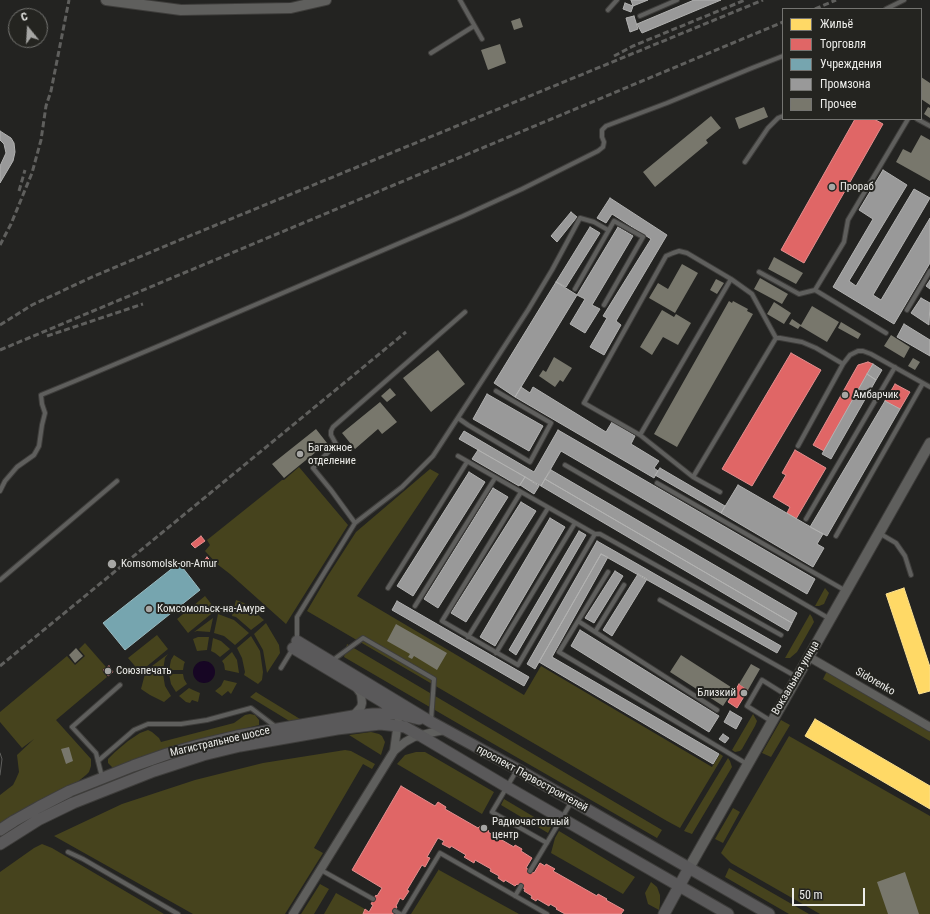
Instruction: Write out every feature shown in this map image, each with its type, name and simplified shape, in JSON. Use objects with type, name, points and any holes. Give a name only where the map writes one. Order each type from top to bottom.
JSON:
[{"type":"main road","name":"проспект Первостроителей","points":[[295,644],[331,662],[361,684],[517,769],[769,914]]},
{"type":"main road","points":[[295,644],[361,684],[398,714],[421,736]]},
{"type":"main road","name":"Магистральное шоссе","points":[[0,830],[70,791],[154,770],[202,754],[240,746],[279,734],[354,721],[382,714],[398,714],[431,722]]},
{"type":"main road","name":"Магистральное шоссе","points":[[354,721],[405,727],[421,736]]},
{"type":"main road","name":"проспект Первостроителей","points":[[421,736],[728,914]]},
{"type":"main road","name":"Магистральное шоссе","points":[[0,844],[38,820],[72,803],[105,783]]},
{"type":"main road","name":"Вокзальная улица","points":[[664,914],[689,868]]},
{"type":"street","points":[[106,0],[181,10],[291,8],[326,0]]},
{"type":"street","name":"Вокзальная улица","points":[[689,868],[930,443]]},
{"type":"street","name":"Sidorenko","points":[[809,657],[930,727]]},
{"type":"street","points":[[354,721],[362,703],[361,684]]},
{"type":"street","points":[[382,714],[384,706],[383,702]]},
{"type":"street","points":[[394,751],[398,726],[398,714]]},
{"type":"street","points":[[293,914],[394,751],[405,742],[421,736],[446,730]]},
{"type":"lane","points":[[460,0],[482,39]]},
{"type":"lane","points":[[608,10],[617,0]]},
{"type":"lane","points":[[640,16],[677,0]]},
{"type":"lane","points":[[888,8],[904,0]]},
{"type":"lane","points":[[430,53],[474,26]]},
{"type":"lane","points":[[0,491],[5,481],[17,467],[34,455],[39,446],[45,413],[40,395],[75,382],[463,216],[522,189],[598,151],[603,147],[604,142],[602,130],[606,126],[667,104],[782,56]]},
{"type":"lane","points":[[745,162],[768,128],[778,118],[782,116]]},
{"type":"lane","points":[[759,272],[799,294],[815,290],[844,242],[848,220],[907,120]]},
{"type":"lane","points":[[919,120],[930,126]]},
{"type":"lane","points":[[281,668],[295,644],[297,617],[355,523],[402,487],[433,456],[552,270],[580,218],[594,222],[608,230]]},
{"type":"lane","points":[[575,289],[614,221],[643,237],[604,305]]},
{"type":"lane","points":[[720,492],[693,477],[640,435],[584,403],[666,256],[672,252],[679,251],[687,253],[731,279],[752,294],[776,338]]},
{"type":"lane","points":[[907,310],[930,271]]},
{"type":"lane","points":[[640,435],[731,279]]},
{"type":"lane","points":[[815,290],[886,333]]},
{"type":"lane","points":[[355,523],[314,468],[336,444],[331,435],[333,427],[465,312]]},
{"type":"lane","points":[[776,338],[802,342],[816,348],[843,364]]},
{"type":"lane","points":[[693,477],[776,338]]},
{"type":"lane","points":[[798,446],[843,364],[850,355],[858,351],[871,354],[930,387]]},
{"type":"lane","points":[[806,519],[895,367]]},
{"type":"lane","points":[[836,536],[923,383]]},
{"type":"lane","points":[[458,418],[530,462],[551,423],[496,391]]},
{"type":"lane","points":[[458,456],[548,508],[595,534],[600,534],[781,636]]},
{"type":"lane","points":[[388,588],[467,462]]},
{"type":"lane","points":[[565,465],[830,619]]},
{"type":"lane","points":[[415,606],[495,478]]},
{"type":"lane","points":[[0,580],[117,481]]},
{"type":"lane","points":[[657,483],[846,591]]},
{"type":"lane","points":[[521,492],[442,621],[518,666],[595,534]]},
{"type":"lane","points":[[468,637],[548,508]]},
{"type":"lane","points":[[496,653],[575,523]]},
{"type":"lane","points":[[879,533],[896,543],[905,556],[911,575]]},
{"type":"lane","points":[[608,572],[559,652],[748,764]]},
{"type":"lane","points":[[595,632],[624,585]]},
{"type":"lane","points":[[660,600],[797,678]]},
{"type":"lane","points":[[578,621],[717,710]]},
{"type":"lane","points":[[331,662],[363,638],[434,679],[431,722]]},
{"type":"lane","points":[[772,722],[747,706],[762,680],[787,695]]},
{"type":"lane","points":[[105,783],[96,753],[72,727],[120,685]]},
{"type":"lane","points":[[98,761],[134,730],[148,724],[181,724],[208,720],[251,708],[279,734]]},
{"type":"lane","points":[[517,769],[492,812],[547,843]]},
{"type":"lane","points":[[530,871],[572,801]]},
{"type":"lane","points":[[68,852],[83,859],[178,914]]},
{"type":"lane","points":[[403,914],[440,853],[547,914]]},
{"type":"lane","points":[[320,870],[373,899]]},
{"type":"lane","points":[[515,896],[521,886]]},
{"type":"lane","points":[[395,911],[400,914]]},
{"type":"shaded area","points":[[299,467],[348,525],[286,624],[217,564],[205,551],[210,545],[207,540]]},
{"type":"shaded area","points":[[430,469],[439,474],[357,596],[524,695],[541,666],[712,767],[720,754],[723,756],[680,828],[307,611],[356,532]]},
{"type":"shaded area","points":[[825,588],[829,593],[824,604],[815,606]]},
{"type":"shaded area","points":[[205,596],[216,610],[188,633],[177,619]]},
{"type":"shaded area","points":[[236,600],[244,603],[264,620],[251,630],[236,617],[232,616]]},
{"type":"shaded area","points":[[218,614],[234,620],[249,633],[235,645],[224,636],[214,633]]},
{"type":"shaded area","points":[[810,614],[814,622],[797,652],[790,658],[785,658]]},
{"type":"shaded area","points":[[213,618],[210,632],[194,632]]},
{"type":"shaded area","points":[[266,623],[279,645],[280,653],[267,673],[263,650],[254,634]]},
{"type":"shaded area","points":[[157,635],[168,649],[140,672],[128,658]]},
{"type":"shaded area","points":[[251,636],[260,651],[263,672],[262,680],[258,684],[244,675],[245,672],[242,658],[237,648]]},
{"type":"shaded area","points":[[198,637],[209,637],[207,650],[197,651],[193,639]]},
{"type":"shaded area","points":[[213,638],[221,641],[230,649],[220,657],[211,651]]},
{"type":"shaded area","points":[[85,643],[106,667],[102,670],[107,677],[56,720],[91,759],[89,772],[75,784],[0,825],[0,795],[13,785],[19,772],[17,755],[34,739],[22,748],[0,722],[0,712],[67,656],[75,665],[85,656],[79,649]]},
{"type":"shaded area","points":[[347,644],[662,830],[657,838],[344,657]]},
{"type":"shaded area","points":[[232,652],[237,660],[239,673],[225,670],[222,661]]},
{"type":"shaded area","points":[[168,654],[165,658],[163,670],[148,669]]},
{"type":"shaded area","points":[[174,655],[185,662],[183,670],[169,670],[171,660]]},
{"type":"shaded area","points":[[204,661],[212,664],[215,672],[212,680],[204,683],[196,680],[193,672],[196,664]]},
{"type":"shaded area","points":[[827,671],[930,731],[930,741],[823,679]]},
{"type":"shaded area","points":[[145,674],[163,674],[165,686],[171,696],[164,702],[141,689]]},
{"type":"shaded area","points":[[169,674],[183,674],[187,684],[176,692],[171,684]]},
{"type":"shaded area","points":[[224,680],[237,683],[231,694],[228,691],[222,696],[215,691],[221,686]]},
{"type":"shaded area","points":[[189,688],[200,693],[198,702],[192,700],[190,703],[186,702],[179,696]]},
{"type":"shaded area","points":[[256,692],[300,719],[291,722],[250,697]]},
{"type":"shaded area","points":[[753,714],[757,721],[755,726],[742,749],[735,752],[732,750]]},
{"type":"shaded area","points":[[245,715],[255,715],[259,720],[259,725],[198,740],[113,768],[108,763],[108,759],[128,741],[140,733],[148,730],[159,738],[161,742],[234,723]]},
{"type":"shaded area","points":[[781,720],[790,725],[771,757],[762,753]]},
{"type":"shaded area","points":[[371,732],[382,736],[385,742],[381,755],[349,735]]},
{"type":"shaded area","points":[[789,736],[930,816],[930,914],[820,914],[731,863],[721,853]]},
{"type":"shaded area","points":[[345,750],[351,751],[375,764],[372,769],[363,764],[314,848],[323,853],[285,914],[193,914],[54,836],[122,804],[195,780],[263,763]]},
{"type":"shaded area","points":[[416,752],[425,752],[494,792],[482,814],[397,764],[405,755]]},
{"type":"shaded area","points":[[728,758],[732,767],[692,834],[684,831]]},
{"type":"shaded area","points":[[504,799],[551,827],[548,833],[501,805]]},
{"type":"shaded area","points":[[733,808],[740,812],[723,843],[715,839]]},
{"type":"shaded area","points":[[559,831],[635,877],[623,894],[551,853],[555,838]]},
{"type":"shaded area","points":[[42,844],[52,848],[164,914],[0,914],[0,872]]},
{"type":"shaded area","points":[[729,868],[809,914],[789,914],[725,877]]},
{"type":"shaded area","points":[[439,870],[519,914],[411,914]]},
{"type":"shaded area","points":[[651,882],[657,887],[660,895],[659,910],[648,904],[645,893]]},
{"type":"shaded area","points":[[320,884],[329,889],[314,914],[301,914]]},
{"type":"shaded area","points":[[336,893],[365,909],[363,914],[324,914]]},
{"type":"building: Жильё","points":[[904,588],[930,667],[930,691],[919,694],[886,594]]},
{"type":"building: Жильё","points":[[815,719],[930,786],[930,809],[805,736]]},
{"type":"building: Торговля","name":"Прораб","points":[[854,120],[876,120],[883,124],[804,263],[781,250]]},
{"type":"building: Торговля","points":[[791,353],[821,370],[752,486],[722,469]]},
{"type":"building: Торговля","points":[[868,362],[873,364],[824,451],[813,445],[858,365]]},
{"type":"building: Торговля","points":[[895,384],[910,392],[900,409],[885,401]]},
{"type":"building: Торговля","points":[[795,450],[826,468],[796,519],[787,513],[790,507],[773,497],[786,475],[782,473]]},
{"type":"building: Торговля","points":[[201,536],[205,541],[195,548],[191,544]]},
{"type":"building: Торговля","points":[[207,557],[212,562],[208,566],[204,561]]},
{"type":"building: Торговля","name":"Союзпечать","points":[[109,666],[113,672],[108,676],[103,670]]},
{"type":"building: Торговля","points":[[739,684],[748,690],[737,708],[728,702]]},
{"type":"building: Торговля","points":[[401,786],[435,806],[438,802],[446,807],[445,809],[478,828],[480,826],[514,847],[515,845],[522,849],[521,851],[532,858],[526,868],[534,873],[540,863],[545,866],[546,864],[555,869],[553,871],[597,896],[598,894],[624,910],[621,914],[565,914],[550,904],[549,906],[537,899],[536,901],[531,898],[532,896],[524,891],[525,889],[517,884],[515,886],[505,880],[504,882],[498,878],[499,876],[490,871],[491,869],[475,860],[474,863],[464,857],[466,855],[451,846],[450,848],[442,844],[444,841],[438,838],[427,857],[430,858],[425,867],[422,865],[407,890],[409,891],[403,900],[400,898],[393,914],[363,914],[365,909],[369,912],[373,905],[371,904],[382,888],[352,870]]},
{"type":"building: Учреждения","name":"Комсомольск-на-Амуре","points":[[179,563],[200,590],[125,650],[103,623]]},
{"type":"building: Промзона","points":[[631,0],[648,0],[633,6]]},
{"type":"building: Промзона","points":[[694,0],[721,0],[642,33],[637,24]]},
{"type":"building: Промзона","points":[[625,3],[633,6],[631,12],[623,9]]},
{"type":"building: Промзона","points":[[634,16],[638,29],[630,32],[626,18]]},
{"type":"building: Промзона","points":[[0,131],[11,138],[14,143],[15,152],[13,161],[0,183],[0,166],[6,153],[4,144],[0,140]]},
{"type":"building: Промзона","points":[[883,170],[907,185],[849,281],[856,286],[914,189],[930,198],[873,295],[881,300],[930,218],[930,263],[894,324],[833,287],[873,219],[859,210]]},
{"type":"building: Промзона","points":[[610,198],[667,235],[616,321],[621,325],[604,355],[590,347],[607,318],[603,316],[651,239],[612,214],[606,223],[597,218]]},
{"type":"building: Промзона","points":[[571,212],[577,217],[557,242],[551,236]]},
{"type":"building: Промзона","points":[[590,227],[600,233],[566,287],[556,282]]},
{"type":"building: Промзона","points":[[618,227],[633,236],[592,305],[600,309],[585,333],[570,324],[585,299],[577,295]]},
{"type":"building: Промзона","points":[[930,280],[930,289],[926,286]]},
{"type":"building: Промзона","points":[[556,282],[577,295],[515,397],[494,383]]},
{"type":"building: Промзона","points":[[921,298],[930,303],[929,325],[911,313]]},
{"type":"building: Промзона","points":[[904,324],[930,340],[930,356],[897,337]]},
{"type":"building: Промзона","points":[[873,364],[882,370],[876,380],[867,374]]},
{"type":"building: Промзона","points":[[867,374],[876,380],[831,459],[822,454]]},
{"type":"building: Промзона","points":[[521,387],[530,393],[533,387],[606,432],[612,422],[635,436],[631,444],[659,461],[654,468],[658,471],[654,478],[515,397]]},
{"type":"building: Промзона","points":[[487,394],[543,426],[529,451],[473,419]]},
{"type":"building: Промзона","points":[[885,401],[900,409],[827,536],[810,527]]},
{"type":"building: Промзона","points":[[558,430],[815,579],[807,594],[561,451],[541,486],[459,439],[464,431],[534,472]]},
{"type":"building: Промзона","points":[[478,450],[525,477],[519,486],[472,459]]},
{"type":"building: Промзона","points":[[660,468],[725,506],[721,513],[655,475]]},
{"type":"building: Промзона","points":[[551,470],[797,613],[792,623],[545,479]]},
{"type":"building: Промзона","points":[[469,472],[485,482],[413,596],[397,586]]},
{"type":"building: Промзона","points":[[525,477],[539,486],[534,494],[520,485]]},
{"type":"building: Промзона","points":[[545,479],[792,623],[788,631],[541,486]]},
{"type":"building: Промзона","points":[[738,485],[823,534],[817,544],[824,548],[813,567],[721,513]]},
{"type":"building: Промзона","points":[[493,488],[508,497],[438,608],[424,599]]},
{"type":"building: Промзона","points":[[521,502],[536,511],[466,622],[451,613]]},
{"type":"building: Промзона","points":[[550,518],[565,527],[495,646],[480,637]]},
{"type":"building: Промзона","points":[[579,531],[586,535],[516,655],[509,650]]},
{"type":"building: Промзона","points":[[597,541],[781,646],[777,653],[601,554],[535,669],[527,664]]},
{"type":"building: Промзона","points":[[601,554],[608,557],[552,657],[719,754],[713,764],[539,662]]},
{"type":"building: Промзона","points":[[615,571],[623,576],[594,623],[585,618]]},
{"type":"building: Промзона","points":[[638,574],[647,579],[612,636],[603,630]]},
{"type":"building: Промзона","points":[[397,601],[529,677],[524,686],[392,610]]},
{"type":"building: Промзона","points":[[580,630],[719,716],[709,732],[571,646]]},
{"type":"building: Промзона","points":[[730,711],[742,718],[736,729],[724,722]]},
{"type":"building: Промзона","points":[[723,734],[729,738],[725,743],[719,739]]},
{"type":"building: Прочее","points":[[520,18],[523,27],[514,30],[511,21]]},
{"type":"building: Прочее","points":[[500,44],[506,63],[488,70],[481,50]]},
{"type":"building: Прочее","points":[[922,78],[930,83],[930,105],[922,100]]},
{"type":"building: Прочее","points":[[764,107],[768,117],[739,129],[735,118]]},
{"type":"building: Прочее","points":[[928,107],[930,108],[930,118],[924,114]]},
{"type":"building: Прочее","points":[[711,116],[721,128],[706,140],[708,143],[655,187],[643,172]]},
{"type":"building: Прочее","points":[[921,135],[930,140],[930,181],[896,162],[903,149],[911,153]]},
{"type":"building: Прочее","points":[[774,257],[803,273],[796,284],[768,269]]},
{"type":"building: Прочее","points":[[682,264],[698,273],[675,313],[649,298],[658,283],[668,289]]},
{"type":"building: Прочее","points":[[760,278],[788,294],[782,304],[754,289]]},
{"type":"building: Прочее","points":[[716,279],[724,283],[717,294],[710,290]]},
{"type":"building: Прочее","points":[[729,301],[732,303],[733,301],[748,309],[747,311],[753,314],[677,447],[654,434]]},
{"type":"building: Прочее","points":[[774,302],[791,313],[784,324],[767,314]]},
{"type":"building: Прочее","points":[[812,306],[839,322],[827,342],[800,326],[798,329],[789,324],[792,319],[801,325]]},
{"type":"building: Прочее","points":[[662,310],[674,317],[676,314],[691,323],[678,345],[663,337],[652,355],[640,347]]},
{"type":"building: Прочее","points":[[841,322],[861,334],[858,339],[838,328]]},
{"type":"building: Прочее","points":[[891,335],[910,347],[904,358],[884,346]]},
{"type":"building: Прочее","points":[[438,350],[465,384],[431,412],[403,378]]},
{"type":"building: Прочее","points":[[554,357],[572,368],[563,382],[560,380],[555,387],[539,376],[543,370],[546,372]]},
{"type":"building: Прочее","points":[[913,358],[920,362],[915,370],[908,366]]},
{"type":"building: Прочее","points":[[390,388],[396,395],[387,402],[381,396]]},
{"type":"building: Прочее","points":[[380,402],[397,422],[382,434],[378,429],[355,449],[342,433]]},
{"type":"building: Прочее","name":"Багажное отделение","points":[[316,429],[327,443],[284,478],[272,464]]},
{"type":"building: Прочее","points":[[396,624],[447,653],[437,670],[414,656],[412,659],[408,657],[410,654],[387,641]]},
{"type":"building: Прочее","points":[[76,648],[83,656],[75,663],[69,655]]},
{"type":"building: Прочее","points":[[681,655],[734,689],[723,706],[670,672]]},
{"type":"building: Прочее","points":[[751,664],[760,669],[748,690],[739,684]]},
{"type":"building: Прочее","points":[[69,747],[73,761],[66,764],[61,749]]},
{"type":"building: Прочее","points":[[905,872],[919,914],[888,914],[877,882]]},
{"type":"tram line","points":[[0,753],[2,759],[0,775]]},
{"type":"railway","points":[[0,245],[11,224],[32,173],[41,140],[46,106],[51,91],[69,0]]},
{"type":"railway","points":[[614,56],[633,46],[745,0]]},
{"type":"railway","points":[[0,325],[32,305],[92,277],[763,0]]},
{"type":"railway","points":[[817,8],[836,0]]},
{"type":"railway","points":[[0,350],[782,22]]},
{"type":"railway","points":[[19,191],[25,170]]},
{"type":"railway","points":[[47,336],[143,304]]},
{"type":"railway","points":[[0,666],[406,332]]},
{"type":"place","name":"Прораб","points":[[832,187]]},
{"type":"place","name":"Амбарчик","points":[[845,395]]},
{"type":"place","name":"Багажное отделение","points":[[300,454]]},
{"type":"place","name":"Komsomolsk-on-Amur","points":[[112,564]]},
{"type":"place","name":"Комсомольск-на-Амуре","points":[[149,609]]},
{"type":"place","name":"Союзпечать","points":[[108,671]]},
{"type":"place","name":"Близкий","points":[[744,693]]},
{"type":"place","name":"Радиочастотный центр","points":[[484,828]]}]
